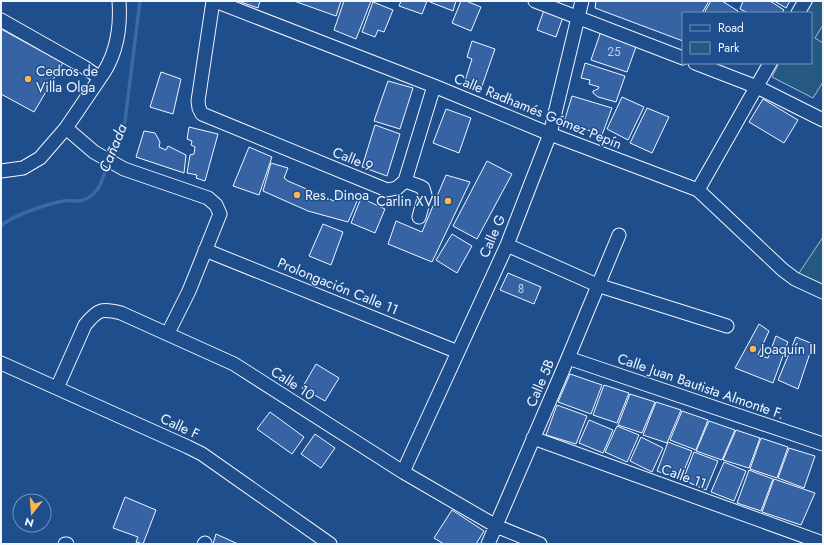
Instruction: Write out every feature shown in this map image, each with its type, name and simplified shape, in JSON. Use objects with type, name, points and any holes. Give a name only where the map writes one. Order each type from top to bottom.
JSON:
[{"type":"street","points":[[1,171],[23,168],[40,158],[66,128],[107,68],[118,40],[120,17],[119,1]]},
{"type":"street","name":"Calle Radhamés Gómez Pepín","points":[[214,1],[434,86],[550,134],[698,190],[783,270],[795,279],[823,292]]},
{"type":"street","name":"Calle 9","points":[[214,1],[198,101],[202,114],[387,190],[397,188],[405,181]]},
{"type":"street","points":[[535,1],[682,58]]},
{"type":"street","name":"Calle G","points":[[403,472],[507,245],[550,134],[582,1]]},
{"type":"street","points":[[799,12],[805,1]]},
{"type":"street","points":[[1,20],[84,67],[100,78]]},
{"type":"street","points":[[698,64],[756,87],[823,120]]},
{"type":"street","points":[[698,190],[769,64]]},
{"type":"street","points":[[419,217],[425,195],[423,188],[405,181],[434,86]]},
{"type":"street","points":[[66,128],[94,152],[124,169],[208,198],[216,205],[220,214],[189,291],[168,333]]},
{"type":"street","name":"Calle 5B","points":[[488,544],[619,235]]},
{"type":"street","points":[[507,245],[597,286],[727,326]]},
{"type":"street","name":"Prolongación Calle 11","points":[[205,250],[458,352]]},
{"type":"street","name":"Calle 10","points":[[57,388],[85,325],[92,316],[100,310],[111,310],[122,313],[234,364],[403,472],[496,526],[540,544]]},
{"type":"street","name":"Calle Juan Bautista Almonte F.","points":[[568,358],[823,444]]},
{"type":"street","name":"Calle F","points":[[1,363],[188,446],[202,454],[330,544]]},
{"type":"street","name":"Calle 11","points":[[533,438],[823,543]]},
{"type":"green space","points":[[813,1],[823,1],[823,25],[815,38],[823,43],[823,82],[813,98],[772,77],[778,64],[812,64],[812,12],[807,12]]},
{"type":"green space","points":[[823,237],[823,292],[795,279]]},
{"type":"building","points":[[238,1],[260,1],[258,8]]},
{"type":"building","points":[[294,1],[341,1],[336,16]]},
{"type":"building","points":[[344,1],[371,1],[356,39],[334,30]]},
{"type":"building","points":[[401,1],[427,1],[422,14],[399,6]]},
{"type":"building","points":[[456,1],[453,11],[430,2]]},
{"type":"building","points":[[461,1],[466,1],[481,7],[471,31],[452,23]]},
{"type":"building","points":[[596,1],[709,1],[703,12],[682,12],[682,41],[595,8]]},
{"type":"building","points":[[711,1],[722,1],[738,11],[738,12],[705,12]]},
{"type":"building","points":[[743,1],[770,1],[784,10],[783,12],[746,12],[740,9]]},
{"type":"building","points":[[774,1],[790,1],[786,8]]},
{"type":"building","points":[[373,2],[393,10],[384,32],[378,30],[375,37],[362,32]]},
{"type":"building","points":[[544,10],[563,17],[556,37],[537,30]]},
{"type":"building","name":"Cedros de Villa Olga","points":[[1,29],[63,63],[34,112],[1,94]]},
{"type":"building","points":[[601,31],[637,44],[627,72],[591,60]]},
{"type":"building","points":[[472,41],[495,49],[481,89],[464,84],[472,59],[467,57]]},
{"type":"building","points":[[585,63],[625,76],[616,102],[598,97],[593,93],[593,91],[599,87],[589,84],[590,80],[581,78]]},
{"type":"building","points":[[161,72],[181,79],[173,114],[150,107]]},
{"type":"building","points":[[388,81],[413,88],[400,129],[374,121]]},
{"type":"building","points":[[572,96],[612,108],[602,135],[564,122]]},
{"type":"building","points":[[622,97],[644,107],[628,140],[607,129]]},
{"type":"building","points":[[763,99],[798,120],[784,143],[749,122]]},
{"type":"building","points":[[647,108],[669,117],[652,153],[630,143]]},
{"type":"building","points":[[446,109],[471,118],[459,153],[433,143]]},
{"type":"building","points":[[375,125],[400,134],[387,176],[362,167]]},
{"type":"building","points":[[189,127],[218,134],[205,181],[196,178],[197,175],[187,173],[190,155],[194,154],[195,147],[191,145],[192,141],[187,139]]},
{"type":"building","points":[[144,131],[155,133],[160,142],[159,147],[166,150],[168,146],[186,155],[184,173],[136,157]]},
{"type":"building","points":[[249,147],[272,157],[259,195],[233,186]]},
{"type":"building","points":[[487,161],[512,174],[477,239],[453,226]]},
{"type":"building","name":"Res. Dinoa","points":[[271,163],[288,168],[284,178],[288,181],[334,201],[339,191],[358,199],[348,222],[308,211],[263,191]]},
{"type":"building","name":"Carlin XVII","points":[[446,175],[470,182],[432,262],[388,244],[396,221],[422,232]]},
{"type":"building","points":[[361,198],[385,209],[375,233],[351,223]]},
{"type":"building","points":[[323,224],[343,232],[331,265],[309,256]]},
{"type":"building","points":[[452,234],[472,246],[457,273],[436,260]]},
{"type":"building","points":[[508,273],[541,287],[534,304],[500,290]]},
{"type":"building","name":"Joaquín II","points":[[759,324],[769,331],[758,355],[768,358],[776,336],[788,342],[773,383],[735,368]]},
{"type":"building","points":[[796,337],[813,344],[798,389],[778,380]]},
{"type":"building","points":[[316,364],[339,378],[325,401],[302,388]]},
{"type":"building","points":[[570,374],[602,385],[591,414],[558,402]]},
{"type":"building","points":[[604,385],[629,393],[617,423],[593,415]]},
{"type":"building","points":[[630,394],[655,402],[642,433],[618,425]]},
{"type":"building","points":[[656,402],[681,410],[667,443],[643,435]]},
{"type":"building","points":[[557,405],[587,416],[576,444],[546,435]]},
{"type":"building","points":[[682,411],[708,420],[696,450],[670,440]]},
{"type":"building","points":[[270,412],[304,437],[292,454],[257,429]]},
{"type":"building","points":[[589,420],[613,430],[603,453],[579,443]]},
{"type":"building","points":[[709,421],[735,430],[722,460],[696,451]]},
{"type":"building","points":[[617,426],[639,435],[627,462],[605,452]]},
{"type":"building","points":[[736,430],[760,438],[749,468],[723,460]]},
{"type":"building","points":[[315,434],[335,448],[321,468],[301,454]]},
{"type":"building","points":[[641,437],[663,448],[652,472],[630,461]]},
{"type":"building","points":[[761,438],[788,447],[777,478],[750,469]]},
{"type":"building","points":[[668,442],[692,451],[680,480],[657,471]]},
{"type":"building","points":[[789,448],[815,456],[804,488],[778,478]]},
{"type":"building","points":[[694,452],[718,461],[706,490],[683,480]]},
{"type":"building","points":[[724,462],[746,471],[734,501],[711,492]]},
{"type":"building","points":[[749,470],[773,479],[761,511],[737,503]]},
{"type":"building","points":[[774,479],[815,493],[801,525],[762,512]]},
{"type":"building","points":[[125,497],[156,510],[143,544],[136,542],[138,537],[113,528]]},
{"type":"building","points":[[452,510],[484,531],[476,544],[444,544],[434,538]]},
{"type":"building","points":[[216,534],[238,544],[213,544]]},
{"type":"waterway","name":"Cañada","points":[[1,226],[22,214],[40,207],[57,202],[84,200],[91,196],[100,185],[125,121],[140,1]]},
{"type":"place","name":"Cedros de Villa Olga","points":[[28,79]]},
{"type":"place","name":"Res. Dinoa","points":[[297,195]]},
{"type":"place","name":"Carlin XVII","points":[[448,201]]},
{"type":"place","name":"Joaquín II","points":[[753,349]]}]
